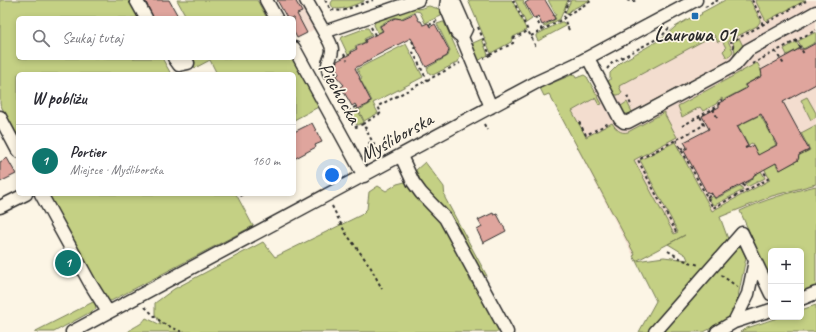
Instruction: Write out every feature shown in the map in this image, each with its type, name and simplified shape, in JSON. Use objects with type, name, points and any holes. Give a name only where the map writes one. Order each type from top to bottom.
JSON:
[{"type":"street","points":[[136,0],[145,16]]},
{"type":"street","points":[[266,0],[275,16]]},
{"type":"street","points":[[306,0],[331,45],[332,52],[327,68],[329,73]]},
{"type":"street","points":[[324,32],[418,0]]},
{"type":"street","points":[[447,1],[446,7],[457,32],[462,36],[469,62],[491,107]]},
{"type":"street","name":"Myśliborska","points":[[72,332],[537,82],[700,4]]},
{"type":"street","points":[[588,58],[620,119],[624,122],[628,122],[735,65],[748,50],[816,12]]},
{"type":"street","name":"Piechocka","points":[[296,52],[364,176]]},
{"type":"street","points":[[175,60],[179,65],[188,63]]},
{"type":"street","points":[[0,117],[16,147]]},
{"type":"street","points":[[401,156],[413,182],[421,193],[445,218],[507,332]]},
{"type":"street","points":[[0,207],[22,196]]},
{"type":"street","points":[[42,196],[90,283],[108,312]]},
{"type":"street","points":[[655,332],[742,234],[768,288]]},
{"type":"street","points":[[734,322],[748,294],[755,261]]},
{"type":"street","points":[[804,298],[816,293]]},
{"type":"street","points":[[717,332],[734,322],[768,311]]},
{"type":"path","points":[[325,0],[331,10],[342,11],[366,1],[373,0]]},
{"type":"path","points":[[513,0],[536,47]]},
{"type":"path","points":[[569,0],[563,15],[563,19],[569,30]]},
{"type":"path","points":[[531,36],[563,19],[593,0]]},
{"type":"path","points":[[627,0],[632,2],[636,0]]},
{"type":"path","points":[[700,4],[718,0]]},
{"type":"path","points":[[734,52],[731,42],[806,1]]},
{"type":"path","points":[[535,18],[542,30]]},
{"type":"path","points":[[476,22],[490,55]]},
{"type":"path","points":[[370,24],[375,35]]},
{"type":"path","points":[[598,77],[604,74],[612,63],[662,36],[672,25]]},
{"type":"path","points":[[329,73],[356,127],[381,114],[378,106],[427,80],[469,62],[490,55],[513,43],[514,38],[528,31]]},
{"type":"path","points":[[796,40],[804,54]]},
{"type":"path","points":[[412,41],[415,46],[413,52],[427,80]]},
{"type":"path","points":[[781,59],[785,66]]},
{"type":"path","points":[[627,96],[633,110]]},
{"type":"path","points":[[682,126],[718,106],[719,101],[722,101]]},
{"type":"path","points":[[348,110],[354,107],[354,105]]},
{"type":"path","points":[[713,109],[717,117]]},
{"type":"path","points":[[676,232],[638,160],[704,125],[700,116]]},
{"type":"path","points":[[578,122],[586,135],[613,121]]},
{"type":"path","points":[[363,124],[382,159]]},
{"type":"path","points":[[365,129],[370,126]]},
{"type":"path","points":[[676,140],[713,208],[768,179],[763,170]]},
{"type":"path","points":[[681,149],[686,147],[687,149]]},
{"type":"path","points":[[745,148],[750,147]]},
{"type":"path","points":[[743,184],[746,191]]},
{"type":"path","points":[[707,197],[712,195],[711,193]]},
{"type":"path","points":[[326,196],[346,232],[370,266],[382,290]]},
{"type":"path","points":[[668,251],[683,260],[712,269],[748,294]]},
{"type":"path","points":[[138,297],[147,310],[162,323],[182,332]]},
{"type":"shaded area","points":[[277,0],[299,0],[315,29],[297,38],[296,16],[286,16]]},
{"type":"shaded area","points":[[735,0],[816,0],[816,185],[773,197],[716,219],[636,261],[551,98],[584,80],[590,91],[630,69]]},
{"type":"green space","points":[[0,0],[131,0],[139,16],[16,16],[16,60],[163,60],[170,72],[16,72],[16,134],[0,104]]},
{"type":"green space","points":[[177,0],[257,0],[266,16],[186,16]]},
{"type":"green space","points":[[333,0],[364,1],[345,8],[335,9],[332,7],[331,3]]},
{"type":"green space","points":[[468,0],[512,0],[526,29],[525,31],[513,37],[511,42],[491,53]]},
{"type":"green space","points":[[515,0],[525,0],[523,2],[532,19],[526,23]]},
{"type":"green space","points":[[548,0],[568,0],[560,19],[545,27],[543,26],[556,19],[554,16],[556,15]]},
{"type":"green space","points":[[571,0],[590,0],[571,10],[567,14],[565,13]]},
{"type":"green space","points":[[725,0],[750,0],[760,19],[757,26],[728,41],[733,51],[731,55],[727,58],[723,51],[726,48],[722,40],[718,42],[714,35],[619,86],[622,93],[614,95],[606,82],[610,80],[610,73],[621,62],[663,38],[675,27],[690,18],[691,20]]},
{"type":"green space","points":[[755,0],[806,0],[766,21]]},
{"type":"green space","points":[[429,6],[439,9],[442,14],[441,16],[425,23],[420,12],[416,11],[400,19],[392,18],[379,26],[382,31],[378,33],[374,25],[375,21],[414,7],[419,9]]},
{"type":"green space","points":[[444,22],[460,57],[458,62],[433,75],[429,73],[427,68],[448,56],[450,50],[437,24]]},
{"type":"green space","points":[[563,22],[566,26],[538,41],[536,35]]},
{"type":"green space","points":[[368,28],[372,35],[364,39],[365,42],[355,46],[356,48],[350,51],[352,56],[349,57],[341,40],[342,37]]},
{"type":"green space","points":[[816,32],[816,42],[803,49],[798,41]]},
{"type":"green space","points":[[739,38],[743,46],[732,60],[631,114],[626,114],[622,111],[621,106],[627,102],[632,112],[732,59],[735,52],[733,42]]},
{"type":"green space","points":[[482,39],[488,55],[478,61],[473,43]]},
{"type":"green space","points":[[796,42],[800,48],[787,55],[784,49]]},
{"type":"green space","points":[[406,44],[423,77],[373,103],[378,113],[364,121],[359,110],[370,104],[369,102],[372,101],[360,79],[362,78],[357,69]]},
{"type":"green space","points":[[190,60],[210,60],[195,68]]},
{"type":"green space","points":[[210,60],[295,60],[322,105],[296,119],[296,72],[216,72]]},
{"type":"green space","points":[[757,63],[763,75],[744,85],[746,88],[723,100],[722,98],[716,104],[703,111],[700,107],[682,117],[678,106]]},
{"type":"green space","points":[[574,74],[576,78],[584,75],[587,77],[602,104],[599,105],[595,98],[572,111],[586,137],[612,123],[620,132],[628,132],[665,112],[665,115],[677,137],[634,160],[674,234],[678,232],[640,160],[675,142],[712,211],[770,180],[752,143],[748,145],[738,126],[760,115],[775,139],[773,140],[776,145],[768,149],[779,170],[797,161],[799,158],[798,156],[810,150],[801,133],[816,125],[816,184],[772,196],[720,217],[728,239],[710,266],[719,265],[740,244],[746,258],[735,311],[725,321],[704,332],[639,332],[656,301],[633,256],[635,255],[549,94],[544,96],[540,88]],"holes":[[[668,244],[686,255],[688,260],[664,257],[636,261]]]},
{"type":"green space","points":[[807,97],[816,113],[816,117],[811,120],[801,100]]},
{"type":"green space","points":[[357,109],[364,122],[358,125],[356,124],[352,112]]},
{"type":"green space","points":[[425,162],[444,187],[445,198],[487,276],[482,275],[423,187],[416,170]]},
{"type":"green space","points":[[761,171],[765,178],[747,187],[745,184]]},
{"type":"green space","points":[[405,182],[444,223],[467,269],[470,281],[482,295],[501,332],[128,332],[146,318],[161,325],[155,314],[155,303],[174,289],[263,242],[275,257],[361,215],[367,209],[369,192],[378,186],[386,191],[397,184]]},
{"type":"green space","points":[[741,186],[743,190],[715,205],[712,204],[709,198],[713,196],[715,199]]},
{"type":"green space","points":[[816,186],[816,290],[804,294],[804,248],[768,248],[768,274],[740,211],[758,203]]},
{"type":"green space","points":[[49,196],[237,196],[253,226],[111,301],[103,298]]},
{"type":"green space","points":[[95,301],[96,309],[54,332],[34,332]]},
{"type":"green space","points":[[816,305],[816,332],[740,332],[747,328],[771,320],[804,320],[804,309]]},
{"type":"building","points":[[145,0],[169,0],[178,16],[152,16]]},
{"type":"building","points":[[277,0],[295,0],[302,12],[297,14],[307,33],[297,38],[296,16],[286,16]]},
{"type":"building","points":[[530,0],[545,0],[555,19],[542,25],[538,16],[534,19],[525,3]]},
{"type":"building","points":[[415,13],[423,25],[428,23],[430,27],[435,24],[449,50],[447,56],[426,67],[411,38],[370,59],[371,60],[355,68],[371,101],[368,102],[369,104],[358,109],[355,104],[352,106],[341,87],[344,85],[336,76],[339,74],[335,66],[337,61],[352,53],[351,52],[357,49],[356,47],[366,42],[365,40],[383,31],[380,26],[395,18],[402,19]]},
{"type":"building","points":[[816,43],[816,84],[783,102],[809,150],[799,155],[798,160],[780,170],[776,163],[754,175],[752,179],[715,198],[712,194],[707,193],[684,151],[687,147],[684,142],[709,129],[702,116],[719,107],[719,103],[747,88],[745,85],[762,76],[761,70],[799,49],[805,49]],"holes":[[[761,114],[777,145],[758,155],[753,145],[749,148],[737,126]]]},
{"type":"building","points":[[312,123],[322,142],[296,158],[296,131]]},
{"type":"building","points":[[7,158],[16,174],[0,182],[0,162]]},
{"type":"building","points":[[493,213],[494,215],[497,214],[506,231],[483,243],[477,230],[482,227],[478,220]]},
{"type":"place","name":"Laurowa 01","points":[[695,16]]},
{"type":"place","name":"Portier","points":[[68,263]]}]
